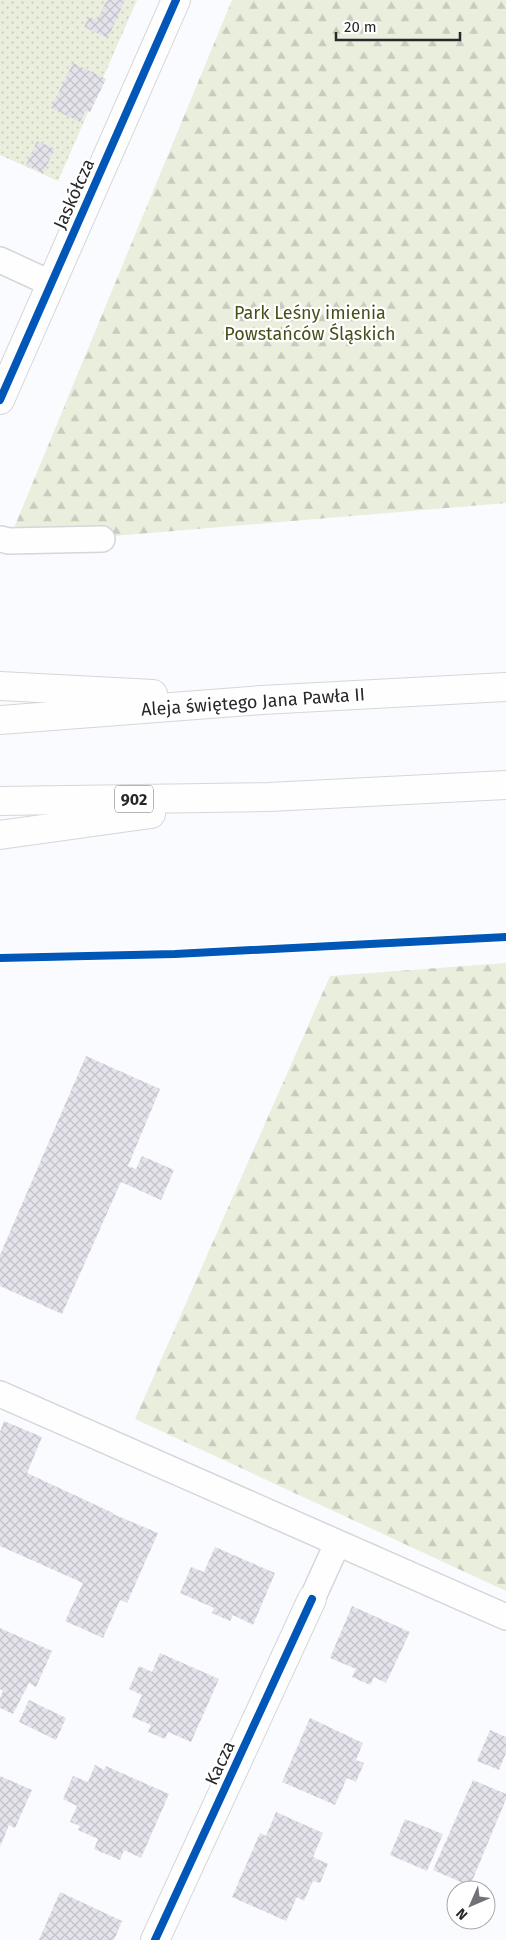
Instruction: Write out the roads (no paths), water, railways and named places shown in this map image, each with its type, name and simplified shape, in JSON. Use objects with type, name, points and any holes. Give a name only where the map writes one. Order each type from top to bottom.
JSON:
[{"type":"main road","name":"Jaskółcza","points":[[0,400],[176,0]]},
{"type":"main road","points":[[0,686],[262,700]]},
{"type":"main road","name":"Aleja świętego Jana Pawła II","points":[[0,720],[262,700],[506,687]]},
{"type":"main road","name":"902","points":[[0,801],[269,797],[506,785]]},
{"type":"main road","points":[[0,835],[269,797]]},
{"type":"main road","name":"Kacza","points":[[155,1940],[312,1599]]},
{"type":"lane","points":[[0,260],[52,284]]},
{"type":"lane","points":[[0,539],[9,541],[102,540]]},
{"type":"lane","points":[[0,1394],[506,1617]]},
{"type":"lane","points":[[312,1599],[337,1544]]},
{"type":"park label","name":"Park Leśny imienia Powstańców Śląskich","points":[[310,323]]}]
